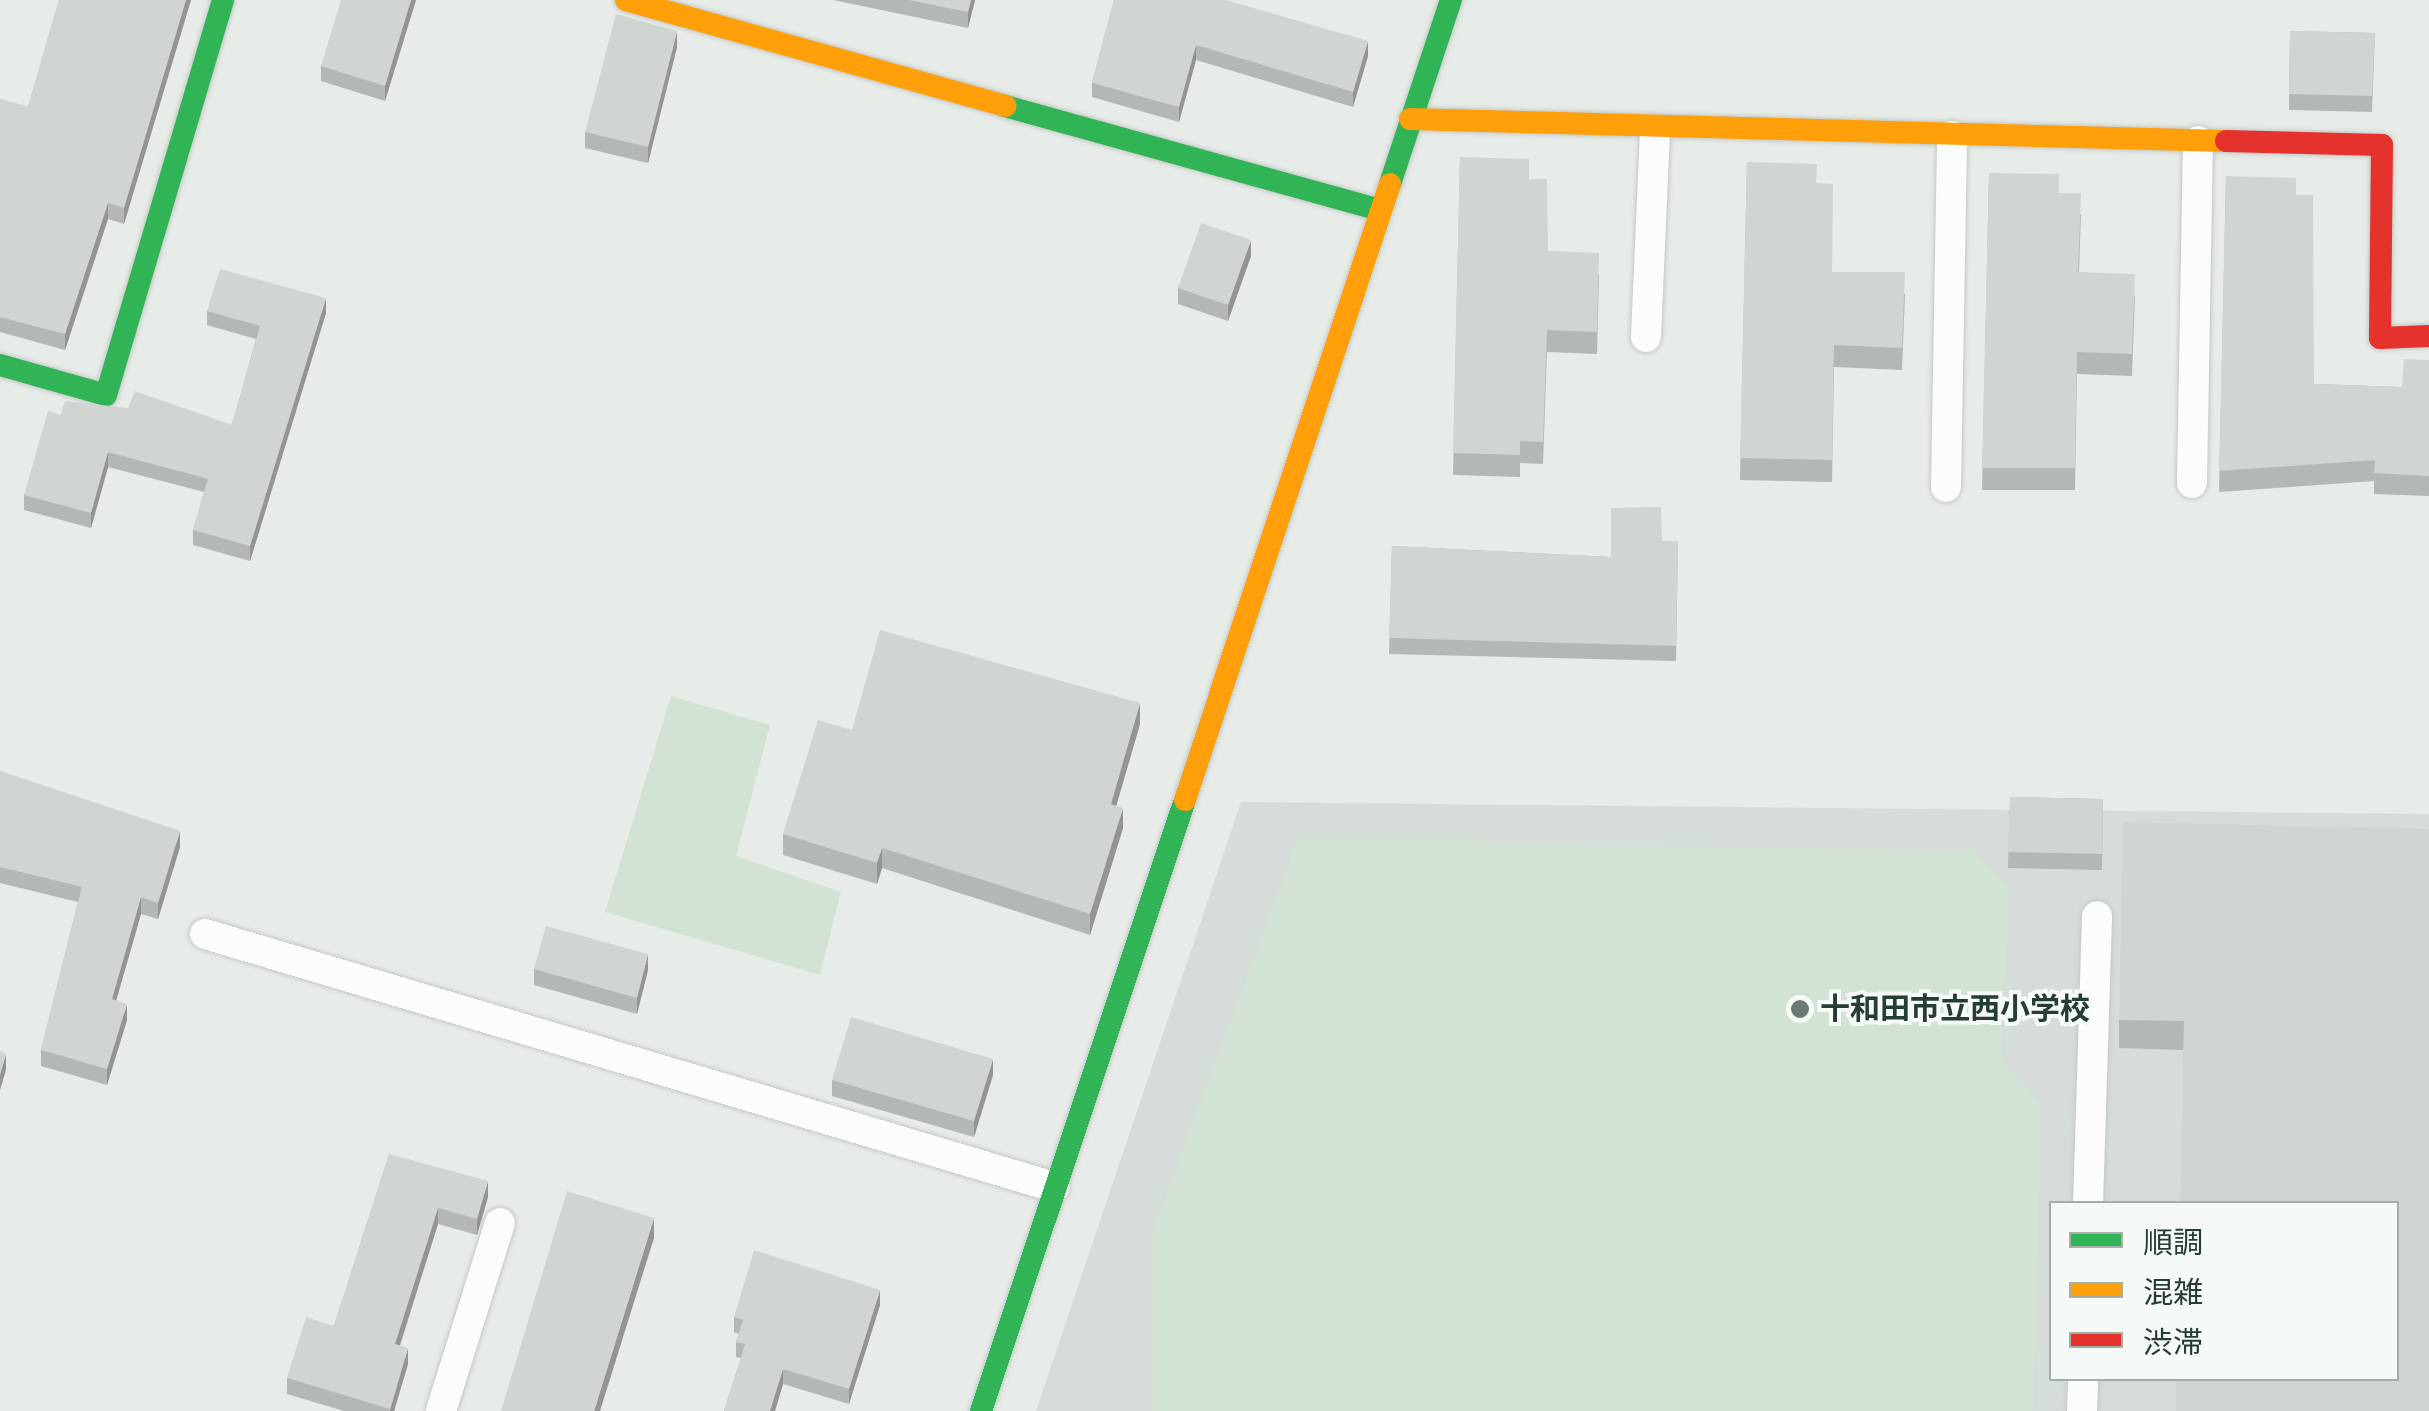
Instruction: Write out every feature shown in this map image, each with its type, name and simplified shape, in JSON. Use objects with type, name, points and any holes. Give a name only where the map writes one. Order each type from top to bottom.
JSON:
[{"type":"street","points":[[0,365],[106,395],[224,0]]},
{"type":"street","points":[[626,0],[1380,210]]},
{"type":"street","points":[[982,1411],[1451,0]]},
{"type":"street","points":[[1410,119],[1655,130],[2382,145],[2380,338],[2429,336]]},
{"type":"lane","points":[[1646,337],[1655,130]]},
{"type":"lane","points":[[1946,487],[1952,136]]},
{"type":"lane","points":[[2192,483],[2198,141]]},
{"type":"lane","points":[[2088,1201],[2097,916]]},
{"type":"lane","points":[[206,934],[1054,1187]]},
{"type":"lane","points":[[440,1411],[500,1222]]},
{"type":"lane","points":[[2082,1411],[2083,1381]]},
{"type":"shaded area","name":"十和田市立西小学校","points":[[1241,802],[2429,814],[2429,1411],[1036,1411]]},
{"type":"green space","points":[[671,696],[770,725],[736,856],[841,892],[820,975],[605,912]]},
{"type":"green space","name":"十和田市立西小学校","points":[[1298,839],[1972,852],[2009,891],[2001,1061],[2041,1103],[2033,1411],[1153,1411],[1153,1232]]},
{"type":"building","points":[[59,0],[186,0],[124,208],[108,203],[65,334],[0,317],[0,99],[28,107]]},
{"type":"building","points":[[341,0],[411,0],[385,86],[321,66]]},
{"type":"building","points":[[909,0],[971,0],[968,12]]},
{"type":"building","points":[[1114,0],[1226,0],[1368,41],[1353,92],[1196,45],[1179,107],[1092,83]]},
{"type":"building","points":[[616,14],[677,31],[648,147],[585,132]]},
{"type":"building","points":[[2290,31],[2375,33],[2372,96],[2289,94]]},
{"type":"building","points":[[1460,157],[1529,159],[1529,179],[1547,179],[1548,251],[1599,253],[1597,332],[1547,330],[1543,442],[1520,441],[1520,455],[1453,453]]},
{"type":"building","points":[[1747,162],[1817,164],[1816,183],[1833,184],[1832,272],[1905,272],[1902,348],[1834,345],[1832,460],[1740,458]]},
{"type":"building","points":[[1989,173],[2059,174],[2059,193],[2081,193],[2078,272],[2135,274],[2132,354],[2077,352],[2075,468],[1982,468]]},
{"type":"building","points":[[2226,176],[2296,178],[2296,195],[2313,195],[2314,384],[2402,387],[2404,359],[2429,360],[2429,476],[2374,473],[2375,460],[2219,471]]},
{"type":"building","points":[[1201,223],[1251,240],[1228,305],[1178,288]]},
{"type":"building","points":[[220,269],[326,298],[250,546],[193,530],[208,479],[108,452],[91,513],[24,495],[48,411],[61,415],[65,401],[128,408],[135,391],[232,425],[260,326],[207,311]]},
{"type":"building","points":[[1661,507],[1662,541],[1678,541],[1676,646],[1389,638],[1392,546],[1611,557],[1611,508]]},
{"type":"building","points":[[880,630],[1140,703],[1111,804],[1123,808],[1090,914],[882,848],[877,863],[783,834],[818,720],[852,730]]},
{"type":"building","points":[[0,771],[180,831],[158,903],[141,897],[112,999],[127,1004],[107,1069],[41,1050],[82,887],[0,867]]},
{"type":"building","points":[[2010,797],[2103,799],[2102,854],[2008,852]]},
{"type":"building","points":[[2123,822],[2429,829],[2429,1411],[2176,1411],[2176,1381],[2399,1381],[2399,1201],[2180,1201],[2184,1021],[2119,1020]]},
{"type":"building","points":[[546,926],[648,954],[637,998],[534,969]]},
{"type":"building","points":[[851,1017],[993,1059],[974,1121],[832,1080]]},
{"type":"building","points":[[0,1051],[6,1054],[0,1074]]},
{"type":"building","points":[[389,1154],[488,1181],[477,1219],[438,1208],[395,1344],[408,1348],[390,1409],[287,1378],[306,1317],[334,1326]]},
{"type":"building","points":[[567,1191],[654,1218],[594,1411],[501,1411]]},
{"type":"building","points":[[754,1250],[880,1290],[849,1389],[783,1369],[770,1411],[724,1411],[745,1344],[736,1342],[743,1320],[734,1317]]},
{"type":"traffic: fast","points":[[0,365],[106,395],[223,0]]},
{"type":"traffic: fast","points":[[1390,184],[1451,0]]},
{"type":"traffic: fast","points":[[1005,106],[1380,210]]},
{"type":"traffic: fast","points":[[981,1411],[1185,800]]},
{"type":"traffic: slow","points":[[626,0],[1005,106]]},
{"type":"traffic: slow","points":[[1410,119],[2226,141]]},
{"type":"traffic: slow","points":[[1185,800],[1390,184]]},
{"type":"traffic: jam","points":[[2226,141],[2382,145],[2380,338],[2429,336]]},
{"type":"place","name":"十和田市立西小学校","points":[[1800,1009]]}]
